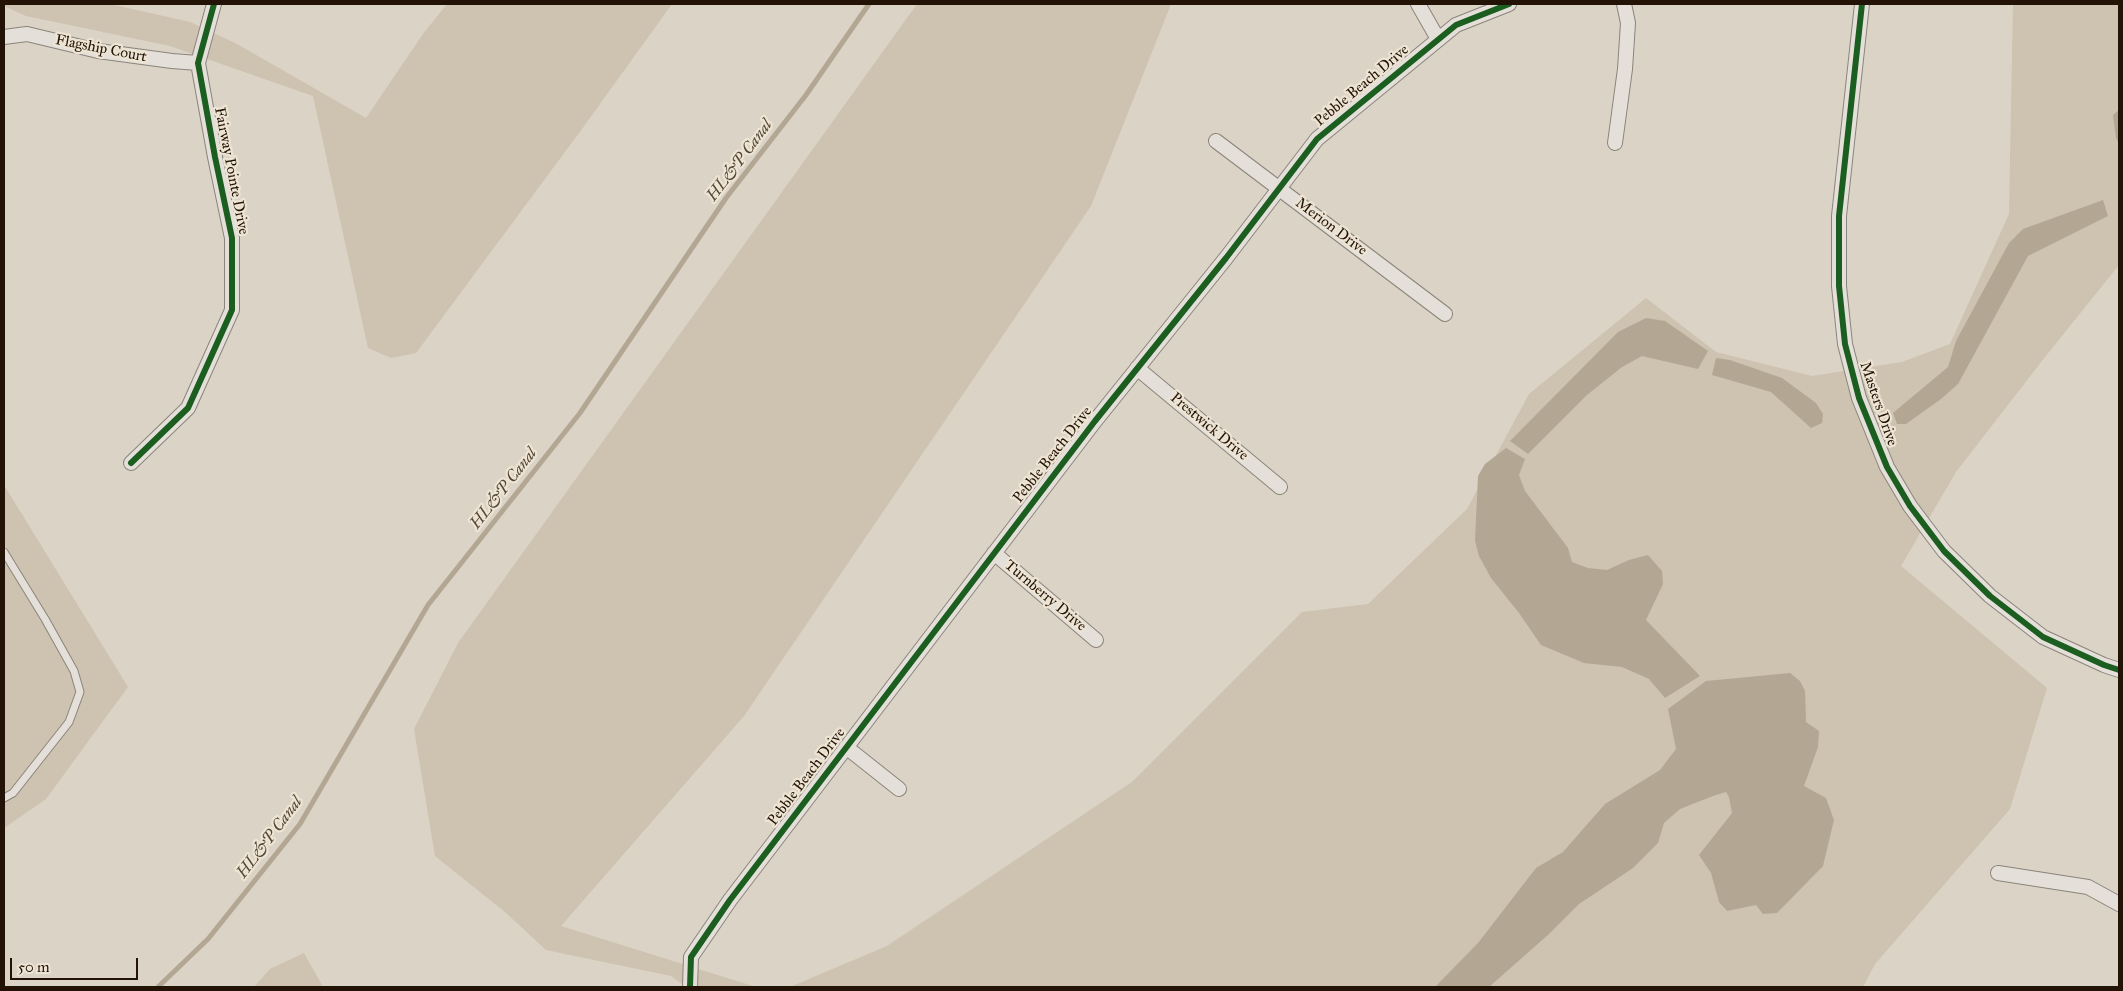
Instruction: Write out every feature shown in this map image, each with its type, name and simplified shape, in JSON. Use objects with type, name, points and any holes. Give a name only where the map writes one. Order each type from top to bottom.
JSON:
[{"type":"street","name":"Fairway Pointe Drive","points":[[131,463],[188,408],[232,310],[232,238],[198,63],[214,4]]},
{"type":"street","points":[[1418,4],[1438,39]]},
{"type":"street","name":"Pebble Beach Drive","points":[[690,987],[691,957],[730,900],[994,553],[1317,139],[1456,25],[1510,4]]},
{"type":"street","points":[[1615,143],[1626,60],[1628,23],[1624,4]]},
{"type":"street","name":"Masters Drive","points":[[1862,4],[1839,216],[1839,286],[1845,344],[1859,398],[1887,467],[1910,506],[1944,551],[1990,596],[2043,637],[2104,666],[2119,670]]},
{"type":"street","name":"Flagship Court","points":[[4,37],[26,34],[98,51],[172,62],[198,63]]},
{"type":"street","name":"Merion Drive","points":[[1216,141],[1445,314]]},
{"type":"street","name":"Prestwick Drive","points":[[1137,368],[1280,487]]},
{"type":"street","name":"Turnberry Drive","points":[[994,553],[1096,640]]},
{"type":"street","points":[[846,747],[899,789]]},
{"type":"street","points":[[1998,873],[2088,887],[2119,904]]},
{"type":"lane","points":[[4,552],[55,636],[74,671],[80,692],[69,722],[13,793],[4,798]]},
{"type":"shaded area","points":[[4,4],[110,4],[190,22],[237,44],[366,118],[423,34],[447,4],[672,4],[416,353],[391,358],[368,348],[313,96],[170,46],[26,16],[4,6]]},
{"type":"shaded area","points":[[917,4],[1171,4],[1091,206],[744,716],[561,926],[756,987],[686,987],[671,976],[546,950],[505,912],[435,856],[414,729],[458,643]]},
{"type":"shaded area","points":[[2013,4],[2119,4],[2119,265],[1956,472],[1901,566],[2047,688],[2010,809],[1875,964],[1863,987],[790,987],[887,946],[1132,782],[1302,612],[1368,604],[1467,509],[1529,394],[1646,298],[1716,352],[1812,376],[1902,362],[1950,344],[2009,214]]},
{"type":"shaded area","points":[[2119,110],[2119,144],[2116,138],[2113,115]]},
{"type":"shaded area","points":[[2103,200],[2108,216],[2028,256],[1958,384],[1941,399],[1906,424],[1897,424],[1893,413],[1948,367],[1956,341],[2009,243],[2023,229]]},
{"type":"shaded area","points":[[1646,318],[1665,321],[1708,351],[1698,369],[1642,356],[1622,367],[1587,395],[1528,454],[1510,441],[1618,332]]},
{"type":"shaded area","points":[[1716,358],[1730,360],[1782,378],[1816,403],[1823,414],[1822,423],[1811,428],[1771,392],[1712,375]]},
{"type":"shaded area","points":[[1506,448],[1525,459],[1519,475],[1525,491],[1568,548],[1572,562],[1588,568],[1607,570],[1629,560],[1648,555],[1662,571],[1663,584],[1646,620],[1700,676],[1665,698],[1649,679],[1622,667],[1584,663],[1541,645],[1519,613],[1491,578],[1479,556],[1475,541],[1478,476],[1485,464]]},
{"type":"shaded area","points":[[4,485],[128,687],[46,799],[4,828]]},
{"type":"shaded area","points":[[1790,673],[1800,681],[1805,691],[1806,722],[1819,731],[1818,747],[1804,786],[1826,798],[1834,820],[1823,866],[1777,913],[1763,914],[1756,905],[1727,911],[1719,902],[1711,873],[1699,855],[1732,813],[1729,797],[1726,792],[1680,809],[1664,823],[1658,843],[1633,868],[1579,904],[1549,934],[1489,987],[1435,987],[1478,943],[1536,868],[1563,852],[1605,804],[1660,770],[1676,749],[1668,709],[1706,681]]},
{"type":"shaded area","points":[[304,953],[323,987],[254,987],[270,969]]},
{"type":"waterway","name":"HL&P Canal","points":[[158,987],[208,939],[300,824],[428,605],[580,413],[726,198],[806,95],[869,4]]},
{"type":"cycle path","points":[[131,463],[188,408],[232,310],[232,238],[198,63],[214,4]]},
{"type":"cycle path","points":[[690,987],[691,957],[730,900],[1095,421],[1226,258],[1317,139],[1456,25],[1509,4]]},
{"type":"cycle path","points":[[1862,4],[1839,216],[1839,286],[1845,344],[1859,398],[1887,467],[1910,506],[1944,551],[1990,596],[2043,637],[2119,670]]}]
